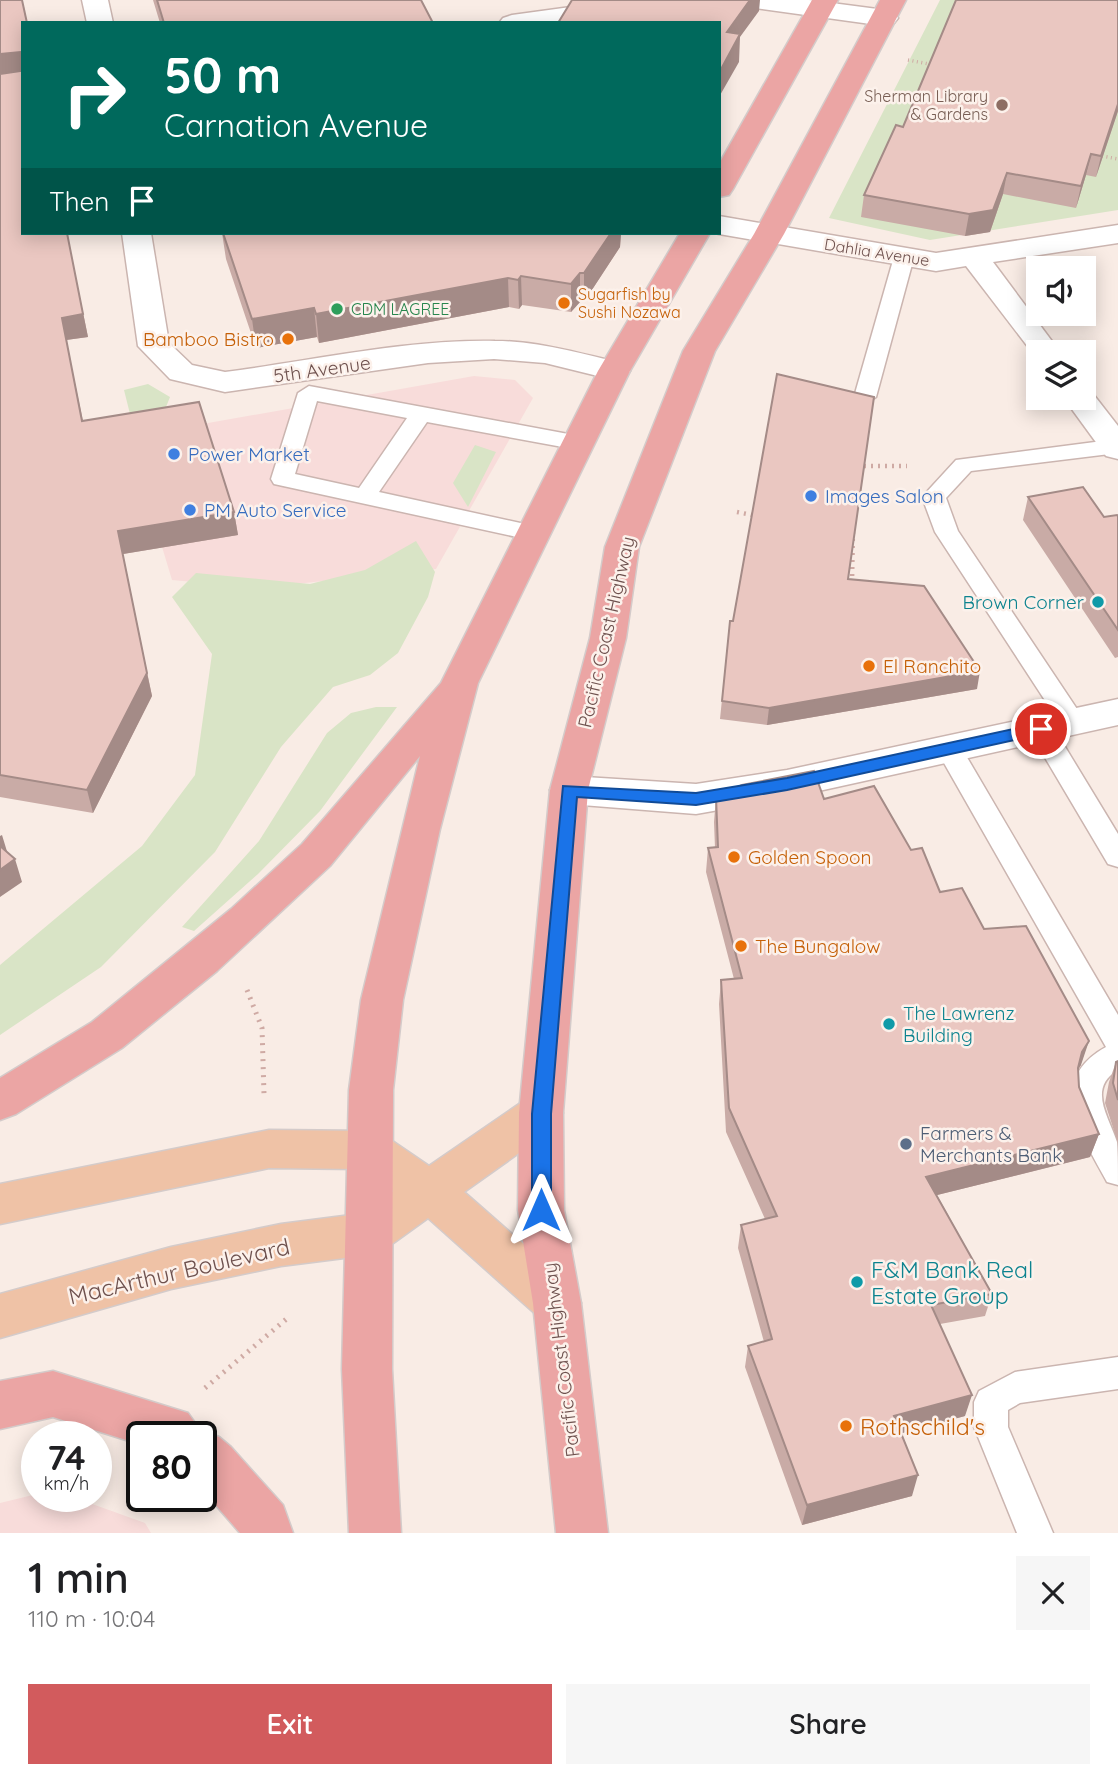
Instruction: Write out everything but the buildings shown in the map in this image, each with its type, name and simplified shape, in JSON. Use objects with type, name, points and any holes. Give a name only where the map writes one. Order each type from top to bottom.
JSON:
[{"type":"highway","points":[[721,185],[823,4]]},
{"type":"highway","name":"Pacific Coast Highway","points":[[582,1533],[557,1303],[541,1210],[541,1114],[569,790],[608,638],[622,547],[699,351],[769,234],[889,9]]},
{"type":"highway","points":[[375,1533],[367,1369],[371,1090],[382,1000],[420,830],[460,683],[614,371],[694,235]]},
{"type":"highway","points":[[0,1101],[107,1035],[246,920],[316,855],[460,683]]},
{"type":"highway","points":[[0,1405],[54,1394],[141,1421]]},
{"type":"highway","points":[[217,1471],[265,1523],[267,1533]]},
{"type":"main road","name":"MacArthur Boulevard","points":[[0,1315],[171,1268],[281,1245],[368,1234],[541,1114]]},
{"type":"main road","points":[[0,1204],[270,1149],[369,1150],[431,1192],[557,1303]]},
{"type":"street","points":[[95,0],[100,21]]},
{"type":"street","points":[[521,21],[594,5],[674,0]]},
{"type":"street","points":[[755,0],[889,9]]},
{"type":"street","name":"Dahlia Avenue","points":[[721,225],[936,262],[1118,234]]},
{"type":"street","name":"5th Avenue","points":[[136,235],[154,346],[181,372],[225,382],[304,382],[428,354],[494,350],[545,354],[614,371]]},
{"type":"street","points":[[974,257],[1036,340]]},
{"type":"street","points":[[1089,410],[1117,447]]},
{"type":"street","points":[[569,790],[696,799],[787,784],[1118,712]]},
{"type":"lane","points":[[865,397],[904,257]]},
{"type":"lane","points":[[534,533],[282,479],[304,382],[421,414],[579,443]]},
{"type":"lane","points":[[366,495],[421,414]]},
{"type":"lane","points":[[1117,447],[964,465],[934,497],[947,532],[1056,725],[1118,857]]},
{"type":"lane","points":[[949,749],[1118,1041]]},
{"type":"lane","points":[[1118,1055],[1095,1069],[1086,1088],[1088,1113],[1118,1172]]},
{"type":"lane","points":[[1035,1533],[990,1427],[991,1402],[1014,1388],[1118,1373]]},
{"type":"path","points":[[907,60],[945,67]]},
{"type":"path","points":[[1102,156],[1118,159]]},
{"type":"path","points":[[737,512],[766,517]]},
{"type":"path","points":[[842,528],[855,528],[851,583],[859,583]]},
{"type":"path","points":[[247,990],[262,1028],[264,1094]]},
{"type":"path","points":[[201,1391],[290,1316]]},
{"type":"shaded area","points":[[474,376],[515,380],[533,398],[436,569],[258,588],[172,580],[129,437]]},
{"type":"shaded area","points":[[21,1498],[21,1512],[112,1511],[145,1523],[151,1533],[0,1533],[0,1503]]},
{"type":"green space","name":"Sherman Library & Gardens","points":[[940,0],[1118,0],[1118,210],[930,240],[829,218]]},
{"type":"green space","points":[[148,384],[170,397],[166,407],[134,430],[124,390]]},
{"type":"green space","points":[[475,445],[496,452],[468,507],[453,483]]},
{"type":"green space","points":[[416,541],[435,572],[428,597],[398,653],[370,675],[333,687],[281,747],[215,852],[101,967],[0,1035],[0,965],[142,846],[195,775],[212,654],[172,597],[196,573],[310,584],[365,570]]},
{"type":"green space","points":[[376,707],[397,707],[320,811],[258,874],[194,931],[182,927],[259,841],[327,733],[351,713]]},
{"type":"place","name":"Sherman Library & Gardens","points":[[1002,105]]},
{"type":"place","name":"Sugarfish by Sushi Nozawa","points":[[564,303]]},
{"type":"place","name":"CDM LAGREE","points":[[337,309]]},
{"type":"place","name":"Bamboo Bistro","points":[[288,339]]},
{"type":"place","name":"Power Market","points":[[174,454]]},
{"type":"place","name":"Images Salon","points":[[811,496]]},
{"type":"place","name":"PM Auto Service","points":[[190,510]]},
{"type":"place","name":"Brown Corner","points":[[1098,602]]},
{"type":"place","name":"El Ranchito","points":[[869,666]]},
{"type":"place","name":"Golden Spoon","points":[[734,857]]},
{"type":"place","name":"The Bungalow","points":[[741,946]]},
{"type":"place","name":"The Lawrenz Building","points":[[889,1024]]},
{"type":"place","name":"Farmers & Merchants Bank","points":[[906,1144]]},
{"type":"place","name":"F&M Bank Real Estate Group","points":[[857,1282]]},
{"type":"place","name":"Rothschild's","points":[[846,1426]]},
{"type":"route","points":[[541,1210],[541,1114],[569,790],[696,799],[787,784],[1041,729]]}]
